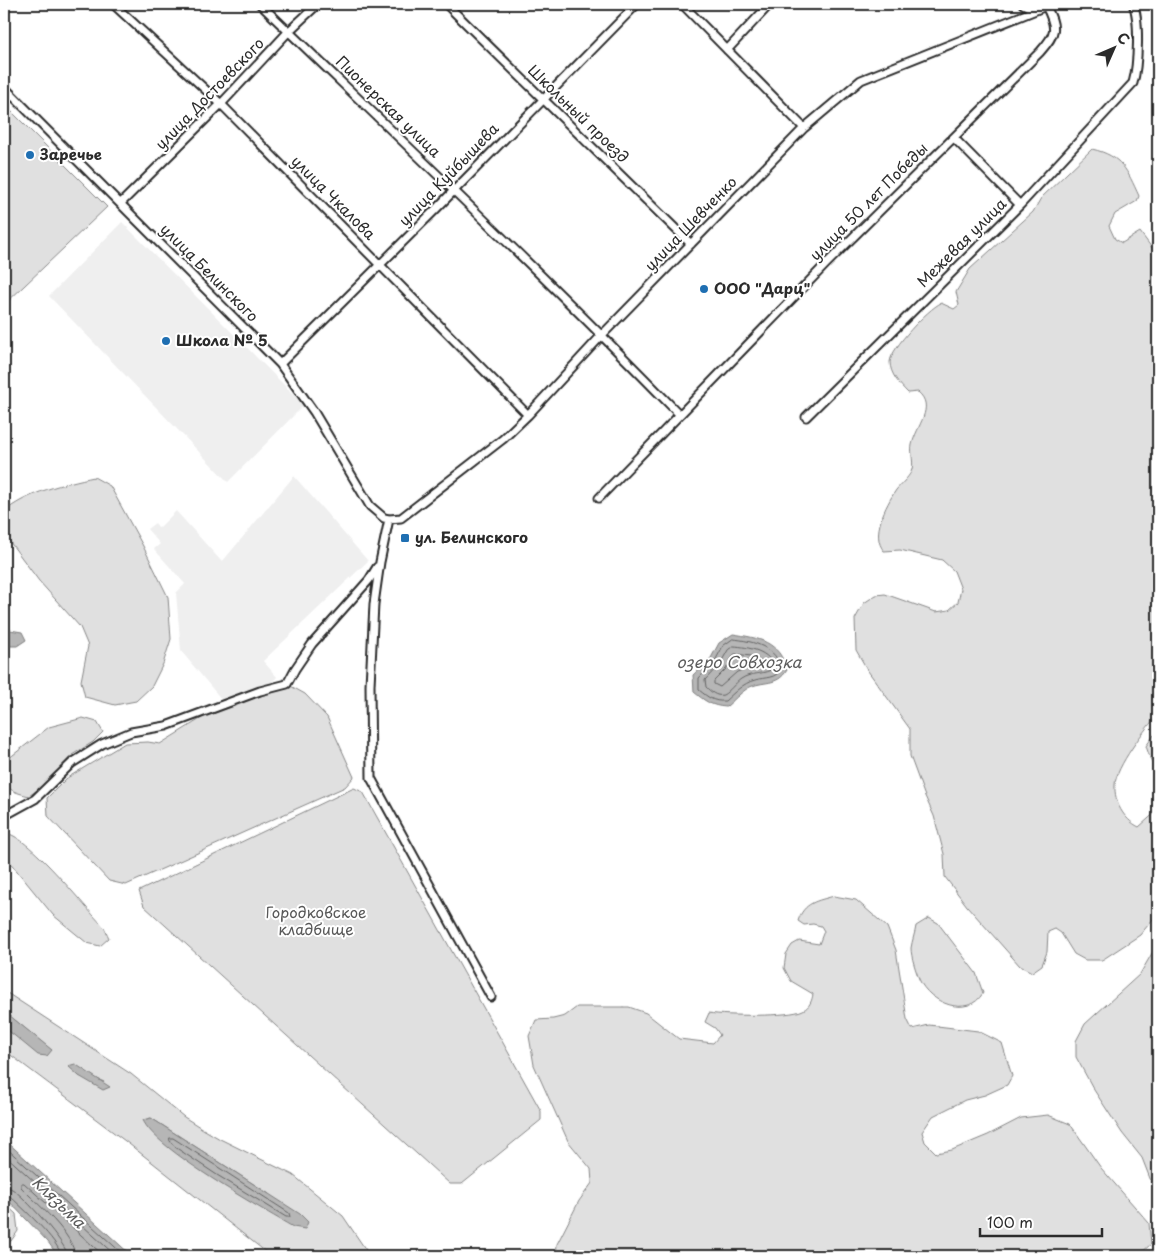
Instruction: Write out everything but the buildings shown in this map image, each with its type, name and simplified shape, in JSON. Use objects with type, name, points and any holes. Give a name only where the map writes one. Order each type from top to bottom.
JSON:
[{"type":"street","name":"улица Чкалова","points":[[114,4],[221,104],[528,415]]},
{"type":"street","name":"Пионерская улица","points":[[260,4],[454,189],[679,414]]},
{"type":"street","name":"улица Достоевского","points":[[121,203],[318,4]]},
{"type":"street","name":"Школьный проезд","points":[[446,4],[691,244]]},
{"type":"street","name":"улица Куйбышева","points":[[280,364],[637,4]]},
{"type":"street","points":[[682,4],[804,128]]},
{"type":"street","points":[[727,50],[770,4]]},
{"type":"street","points":[[1023,4],[1035,10]]},
{"type":"street","name":"Межевая улица","points":[[806,417],[1020,205],[1133,83],[1137,69],[1138,24],[1133,4]]},
{"type":"street","name":"улица Шевченко","points":[[389,520],[401,518],[504,438],[804,128],[861,80],[1048,5]]},
{"type":"street","name":"улица 50 лет Победы","points":[[599,498],[827,263],[1048,43],[1054,34],[1054,29],[1048,5]]},
{"type":"street","name":"улица Белинского","points":[[4,87],[280,364],[314,412],[370,506],[389,520]]},
{"type":"street","points":[[954,138],[1020,205]]},
{"type":"street","points":[[389,520],[374,604],[370,685],[370,778],[491,997]]},
{"type":"street","points":[[4,816],[35,800],[72,763],[102,744],[131,732],[166,726],[243,697],[287,684],[303,656],[369,580],[380,562]]},
{"type":"shaded area","name":"Школа № 5","points":[[122,222],[304,405],[228,482],[49,296]]},
{"type":"shaded area","points":[[294,476],[368,561],[263,661],[277,677],[270,684],[222,700],[181,651],[176,593],[185,584],[154,549],[160,544],[147,529],[155,523],[159,528],[176,511],[222,562]]},
{"type":"green space","name":"Заречье","points":[[4,104],[107,207],[4,305]]},
{"type":"green space","points":[[1092,149],[1110,156],[1122,165],[1139,196],[1137,201],[1115,214],[1109,226],[1115,239],[1122,243],[1140,232],[1158,256],[1158,349],[1153,369],[1158,385],[1158,715],[1125,759],[1116,778],[1115,791],[1118,804],[1124,815],[1139,827],[1158,810],[1158,913],[1140,935],[1102,960],[1085,960],[1074,954],[1061,933],[1055,929],[1048,932],[1047,952],[1042,965],[1032,972],[1020,966],[967,906],[945,877],[944,854],[934,816],[910,756],[910,729],[868,671],[856,650],[855,619],[864,603],[876,595],[885,594],[936,612],[949,610],[958,602],[961,589],[954,571],[942,560],[900,550],[884,551],[880,544],[879,529],[881,520],[892,496],[911,472],[913,466],[912,445],[925,410],[923,398],[918,392],[908,393],[896,379],[890,366],[892,356],[911,329],[935,307],[941,303],[954,309],[959,305],[956,292],[970,269],[1033,212],[1041,198]]},
{"type":"green space","points":[[94,477],[110,486],[168,597],[171,639],[163,664],[152,686],[136,701],[115,705],[85,697],[81,681],[88,646],[80,627],[39,581],[4,534],[4,512],[13,505],[34,494]]},
{"type":"green space","points":[[287,684],[305,694],[327,717],[354,777],[345,787],[126,885],[109,881],[48,816],[47,798],[67,778],[125,743],[148,742],[160,744],[226,703]]},
{"type":"green space","points":[[83,718],[97,722],[103,732],[93,742],[72,755],[44,785],[29,796],[15,792],[8,786],[4,762],[49,727]]},
{"type":"green space","points":[[1158,734],[1158,773],[1151,761],[1146,746],[1154,735]]},
{"type":"green space","name":"Городковское кладбище","points":[[354,788],[363,792],[541,1111],[541,1120],[462,1184],[450,1184],[144,906],[139,891]]},
{"type":"green space","points":[[4,833],[14,836],[26,845],[56,873],[104,927],[109,938],[100,946],[87,943],[53,915],[4,855]]},
{"type":"green space","points":[[834,896],[856,900],[887,927],[896,950],[907,1019],[912,1029],[929,1025],[978,1031],[1002,1043],[1012,1076],[1007,1085],[985,1095],[965,1100],[933,1116],[922,1132],[925,1142],[936,1153],[952,1150],[988,1135],[1021,1118],[1048,1115],[1070,1124],[1101,1168],[1149,1223],[1151,1244],[1138,1256],[556,1256],[557,1244],[579,1201],[592,1183],[591,1169],[568,1141],[534,1065],[529,1036],[536,1020],[565,1016],[577,1007],[629,1007],[646,1013],[679,1039],[713,1043],[720,1035],[715,1028],[705,1022],[709,1013],[772,1015],[803,1010],[809,1005],[813,994],[791,981],[784,968],[786,954],[792,945],[799,941],[819,944],[824,931],[821,926],[813,924],[804,925],[798,921],[804,910],[812,903]]},
{"type":"green space","points":[[929,918],[938,923],[976,973],[983,993],[976,1001],[968,1005],[949,1005],[931,995],[924,988],[919,979],[911,948],[916,926]]},
{"type":"green space","points":[[1158,943],[1158,1199],[1142,1158],[1122,1133],[1094,1090],[1076,1057],[1076,1041],[1085,1024],[1140,974]]},
{"type":"green space","points":[[4,991],[131,1074],[184,1117],[220,1139],[293,1175],[343,1216],[370,1256],[271,1256],[129,1144],[4,1050],[4,1027],[11,1033],[51,1050],[4,1011]],"holes":[[[69,1066],[104,1082],[79,1076]],[[151,1118],[269,1194],[143,1120]]]},
{"type":"green space","points":[[4,1203],[16,1214],[18,1231],[11,1241],[4,1242]]},
{"type":"water","points":[[10,630],[22,632],[26,640],[17,646],[6,646],[4,632]]},
{"type":"water","name":"озеро Совхозка","points":[[733,634],[751,637],[773,647],[779,653],[787,670],[779,679],[748,688],[726,707],[716,706],[694,692],[693,675],[711,658],[719,643]]},
{"type":"water","points":[[4,1011],[52,1050],[47,1056],[38,1055],[4,1027]]},
{"type":"water","points":[[75,1064],[110,1087],[103,1090],[79,1076],[68,1066]]},
{"type":"water","points":[[151,1118],[300,1214],[308,1222],[305,1229],[293,1227],[235,1193],[188,1162],[152,1132],[143,1120]]},
{"type":"water","name":"Клязьма","points":[[4,1139],[132,1256],[58,1256],[48,1242],[4,1196]]},
{"type":"place","name":"Заречье","points":[[30,155]]},
{"type":"place","name":"ООО \"Дарц\"","points":[[704,289]]},
{"type":"place","name":"Школа № 5","points":[[166,341]]},
{"type":"place","name":"ул. Белинского","points":[[405,538]]}]
